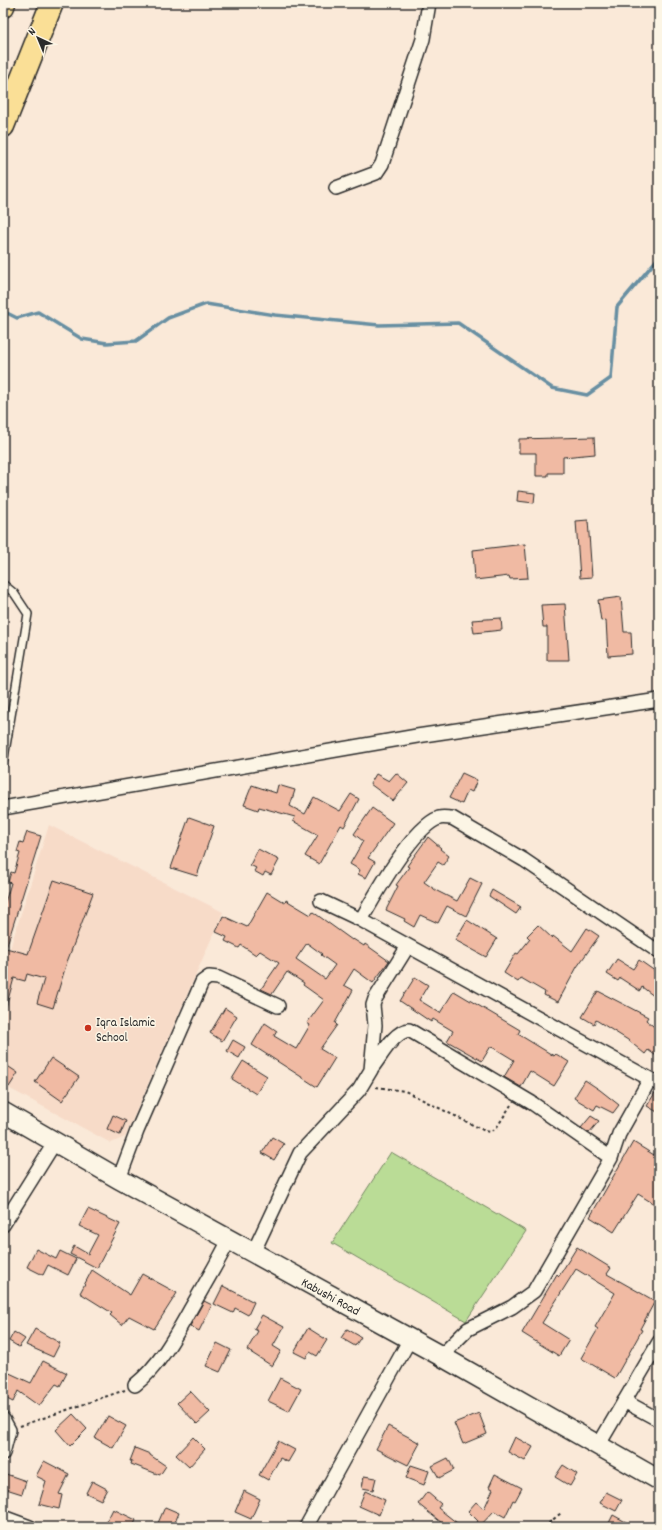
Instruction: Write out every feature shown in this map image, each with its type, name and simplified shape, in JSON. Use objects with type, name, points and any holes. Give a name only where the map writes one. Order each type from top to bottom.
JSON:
[{"type":"highway","points":[[3,126],[52,3]]},
{"type":"main road","name":"Kabushi Road","points":[[3,1112],[119,1179],[441,1356],[659,1480]]},
{"type":"street","points":[[336,188],[376,173],[382,164],[423,39],[429,3]]},
{"type":"street","points":[[3,808],[410,738],[659,700]]},
{"type":"street","points":[[361,920],[383,881],[418,835],[430,824],[440,818],[452,818],[524,860],[659,952]]},
{"type":"street","points":[[321,900],[361,920],[654,1081],[619,1134],[611,1158],[534,1291],[512,1307],[468,1329],[441,1356]]},
{"type":"street","points":[[370,1070],[375,1025],[373,1005],[375,999],[408,946]]},
{"type":"street","points":[[119,1179],[136,1131],[205,979],[209,977],[218,978],[278,1006]]},
{"type":"street","points":[[253,1253],[300,1153],[359,1090],[370,1070],[401,1032],[409,1030],[518,1095],[611,1158]]},
{"type":"street","points":[[3,1225],[55,1142]]},
{"type":"street","points":[[135,1385],[143,1379],[165,1352],[218,1263],[229,1240]]},
{"type":"street","points":[[306,1527],[410,1339]]},
{"type":"street","points":[[598,1446],[659,1342]]},
{"type":"street","points":[[624,1401],[659,1420]]},
{"type":"street","points":[[3,1453],[6,1424]]},
{"type":"street","points":[[3,1517],[30,1527]]},
{"type":"lane","points":[[3,584],[14,593],[28,614],[3,764]]},
{"type":"path","points":[[359,1090],[375,1086],[405,1091],[485,1131],[491,1132],[497,1127],[518,1095]]},
{"type":"path","points":[[6,1424],[108,1397],[135,1385]]},
{"type":"path","points":[[544,1527],[562,1512]]},
{"type":"shaded area","name":"Iqra Islamic School","points":[[49,825],[223,912],[125,1137],[111,1143],[3,1085],[3,971]]},
{"type":"green space","points":[[391,1152],[526,1231],[466,1321],[332,1243]]},
{"type":"building","points":[[594,437],[595,454],[563,457],[563,473],[548,473],[548,476],[536,476],[536,453],[519,453],[519,439]]},
{"type":"building","points":[[518,491],[535,493],[534,503],[517,501]]},
{"type":"building","points":[[588,520],[592,577],[580,578],[576,521]]},
{"type":"building","points":[[525,544],[528,578],[510,579],[509,576],[475,580],[473,550]]},
{"type":"building","points":[[621,597],[624,632],[631,632],[632,654],[608,656],[606,620],[601,621],[598,600]]},
{"type":"building","points":[[565,604],[569,660],[547,660],[547,627],[543,627],[541,605]]},
{"type":"building","points":[[501,618],[502,630],[474,633],[472,620]]},
{"type":"building","points":[[396,773],[408,783],[393,801],[370,784],[376,774],[389,781]]},
{"type":"building","points":[[462,773],[477,780],[472,792],[468,790],[462,804],[449,798]]},
{"type":"building","points":[[252,785],[276,793],[278,785],[295,790],[290,806],[305,814],[314,797],[340,811],[351,794],[359,799],[344,827],[341,825],[319,864],[305,856],[318,835],[293,821],[295,817],[259,807],[258,810],[244,805]]},
{"type":"building","points":[[372,808],[393,823],[368,858],[375,862],[366,878],[358,874],[360,870],[350,864],[363,841],[354,834]]},
{"type":"building","points":[[189,817],[214,826],[197,876],[171,868]]},
{"type":"building","points":[[27,832],[41,836],[6,948],[28,954],[54,880],[93,893],[67,962],[53,1008],[37,1003],[44,979],[27,974],[25,981],[14,978],[6,1007],[3,1006],[3,909],[11,883],[8,882],[11,872],[14,873],[20,853],[17,852],[20,842],[23,843]]},
{"type":"building","points":[[428,837],[449,856],[443,865],[438,862],[424,882],[437,891],[457,901],[470,878],[482,884],[466,916],[447,906],[438,923],[420,915],[414,927],[404,921],[405,919],[386,910],[398,886],[396,885],[409,867],[407,866]]},
{"type":"building","points":[[258,849],[279,860],[271,875],[265,872],[263,876],[254,871],[256,868],[250,865]]},
{"type":"building","points":[[492,890],[521,907],[516,914],[489,896]]},
{"type":"building","points":[[267,892],[285,903],[286,900],[311,915],[313,912],[352,940],[353,939],[364,946],[365,944],[389,961],[373,983],[354,969],[344,985],[353,990],[335,1023],[337,1025],[320,1049],[335,1058],[317,1087],[252,1045],[265,1023],[277,1031],[274,1036],[296,1049],[310,1025],[307,1023],[324,1000],[303,985],[304,983],[287,972],[272,994],[261,989],[279,963],[260,951],[256,955],[241,945],[239,948],[225,941],[227,937],[216,932],[223,916],[247,927]],"holes":[[[307,943],[322,954],[321,955],[335,965],[325,979],[296,959]]]},
{"type":"building","points":[[467,920],[497,939],[486,957],[455,940]]},
{"type":"building","points":[[538,925],[552,938],[553,936],[572,951],[587,928],[599,936],[577,967],[558,1002],[544,995],[545,992],[521,978],[518,982],[504,973],[516,953],[518,954],[530,939],[527,936]]},
{"type":"building","points":[[617,959],[633,969],[639,960],[659,974],[659,1000],[642,987],[640,991],[620,978],[618,981],[607,974]]},
{"type":"building","points":[[415,977],[428,985],[419,1000],[440,1013],[454,991],[520,1030],[518,1034],[554,1056],[556,1054],[569,1062],[554,1086],[530,1071],[521,1087],[504,1077],[514,1060],[491,1046],[482,1061],[447,1041],[453,1031],[433,1019],[431,1022],[400,1001]]},
{"type":"building","points":[[598,991],[648,1017],[646,1020],[659,1031],[659,1058],[648,1050],[645,1054],[628,1040],[596,1020],[594,1024],[582,1017]]},
{"type":"building","points":[[225,1008],[237,1016],[222,1041],[210,1033]]},
{"type":"building","points":[[233,1040],[245,1047],[239,1058],[227,1051]]},
{"type":"building","points":[[51,1058],[79,1077],[62,1101],[35,1082]]},
{"type":"building","points":[[243,1061],[267,1076],[256,1094],[232,1079]]},
{"type":"building","points":[[3,1063],[18,1073],[9,1087],[3,1083]]},
{"type":"building","points":[[585,1080],[619,1105],[613,1113],[597,1105],[594,1110],[574,1098]]},
{"type":"building","points":[[656,1091],[659,1092],[659,1113],[647,1106]]},
{"type":"building","points":[[113,1115],[126,1121],[120,1135],[107,1129]]},
{"type":"building","points":[[591,1116],[599,1121],[589,1133],[581,1128]]},
{"type":"building","points":[[272,1137],[284,1144],[274,1160],[262,1153]]},
{"type":"building","points":[[633,1142],[659,1158],[659,1207],[638,1194],[614,1232],[590,1217]]},
{"type":"building","points":[[88,1209],[120,1224],[97,1268],[70,1254],[74,1246],[88,1254],[98,1235],[79,1226]]},
{"type":"building","points":[[577,1247],[611,1268],[607,1274],[655,1301],[640,1329],[642,1330],[615,1378],[581,1358],[598,1329],[595,1327],[615,1293],[576,1269],[542,1323],[569,1340],[559,1356],[522,1333],[557,1274],[559,1276]]},
{"type":"building","points":[[36,1249],[56,1259],[60,1251],[76,1259],[68,1275],[48,1265],[43,1275],[27,1267]]},
{"type":"building","points":[[92,1270],[130,1295],[142,1274],[177,1293],[154,1329],[129,1316],[122,1325],[110,1315],[112,1313],[80,1293]]},
{"type":"building","points":[[223,1286],[254,1302],[248,1315],[235,1308],[233,1313],[214,1304]]},
{"type":"building","points":[[204,1301],[212,1305],[199,1331],[190,1326]]},
{"type":"building","points":[[262,1315],[284,1327],[273,1346],[281,1351],[272,1366],[247,1350],[258,1331],[254,1329]]},
{"type":"building","points":[[308,1328],[327,1340],[317,1356],[310,1352],[306,1358],[294,1352]]},
{"type":"building","points":[[35,1329],[60,1343],[53,1357],[26,1345]]},
{"type":"building","points":[[347,1329],[361,1337],[355,1346],[341,1338]]},
{"type":"building","points":[[14,1332],[25,1339],[19,1347],[9,1341]]},
{"type":"building","points":[[217,1343],[231,1350],[220,1372],[206,1366]]},
{"type":"building","points":[[43,1361],[67,1373],[60,1386],[56,1384],[39,1406],[18,1391],[13,1402],[3,1397],[3,1370],[31,1383]]},
{"type":"building","points":[[280,1378],[301,1389],[289,1411],[268,1401]]},
{"type":"building","points":[[190,1391],[210,1412],[197,1424],[177,1403]]},
{"type":"building","points":[[479,1413],[487,1434],[463,1444],[454,1423]]},
{"type":"building","points":[[73,1414],[87,1429],[70,1446],[56,1430]]},
{"type":"building","points":[[108,1416],[126,1426],[113,1448],[95,1438]]},
{"type":"building","points":[[388,1426],[420,1443],[408,1465],[376,1449]]},
{"type":"building","points":[[193,1437],[205,1449],[189,1467],[176,1455]]},
{"type":"building","points":[[515,1437],[533,1447],[525,1461],[508,1452]]},
{"type":"building","points":[[278,1441],[295,1450],[288,1462],[280,1458],[268,1480],[259,1475]]},
{"type":"building","points":[[135,1448],[150,1454],[166,1466],[160,1475],[131,1464],[132,1461],[130,1461]]},
{"type":"building","points":[[448,1458],[454,1470],[439,1478],[432,1466]]},
{"type":"building","points":[[44,1461],[69,1474],[59,1494],[62,1495],[59,1509],[39,1504],[46,1481],[36,1476]]},
{"type":"building","points":[[411,1465],[429,1471],[424,1485],[406,1478]]},
{"type":"building","points":[[563,1465],[577,1474],[570,1486],[555,1477]]},
{"type":"building","points":[[3,1473],[26,1481],[22,1494],[3,1488]]},
{"type":"building","points":[[495,1474],[522,1488],[515,1501],[513,1500],[505,1517],[494,1511],[479,1527],[475,1527],[478,1521],[468,1511],[476,1502],[484,1509],[493,1489],[489,1487]]},
{"type":"building","points":[[364,1476],[376,1478],[373,1490],[362,1488]]},
{"type":"building","points":[[92,1481],[107,1489],[101,1500],[86,1493]]},
{"type":"building","points":[[244,1491],[260,1499],[251,1519],[235,1512]]},
{"type":"building","points":[[365,1491],[385,1500],[379,1515],[359,1506]]},
{"type":"building","points":[[427,1492],[441,1504],[438,1508],[462,1527],[447,1527],[418,1504]]},
{"type":"building","points":[[606,1492],[622,1500],[616,1511],[600,1503]]},
{"type":"building","points":[[165,1507],[179,1513],[173,1527],[166,1527],[158,1523]]},
{"type":"building","points":[[113,1509],[136,1520],[133,1527],[104,1527]]},
{"type":"building","points":[[613,1515],[635,1527],[607,1527]]},
{"type":"waterway","points":[[3,311],[17,318],[38,312],[82,339],[107,343],[136,341],[168,318],[206,304],[275,315],[379,325],[458,323],[552,388],[587,395],[611,378],[617,307],[659,257]]},
{"type":"place","name":"Iqra Islamic School","points":[[88,1028]]}]
